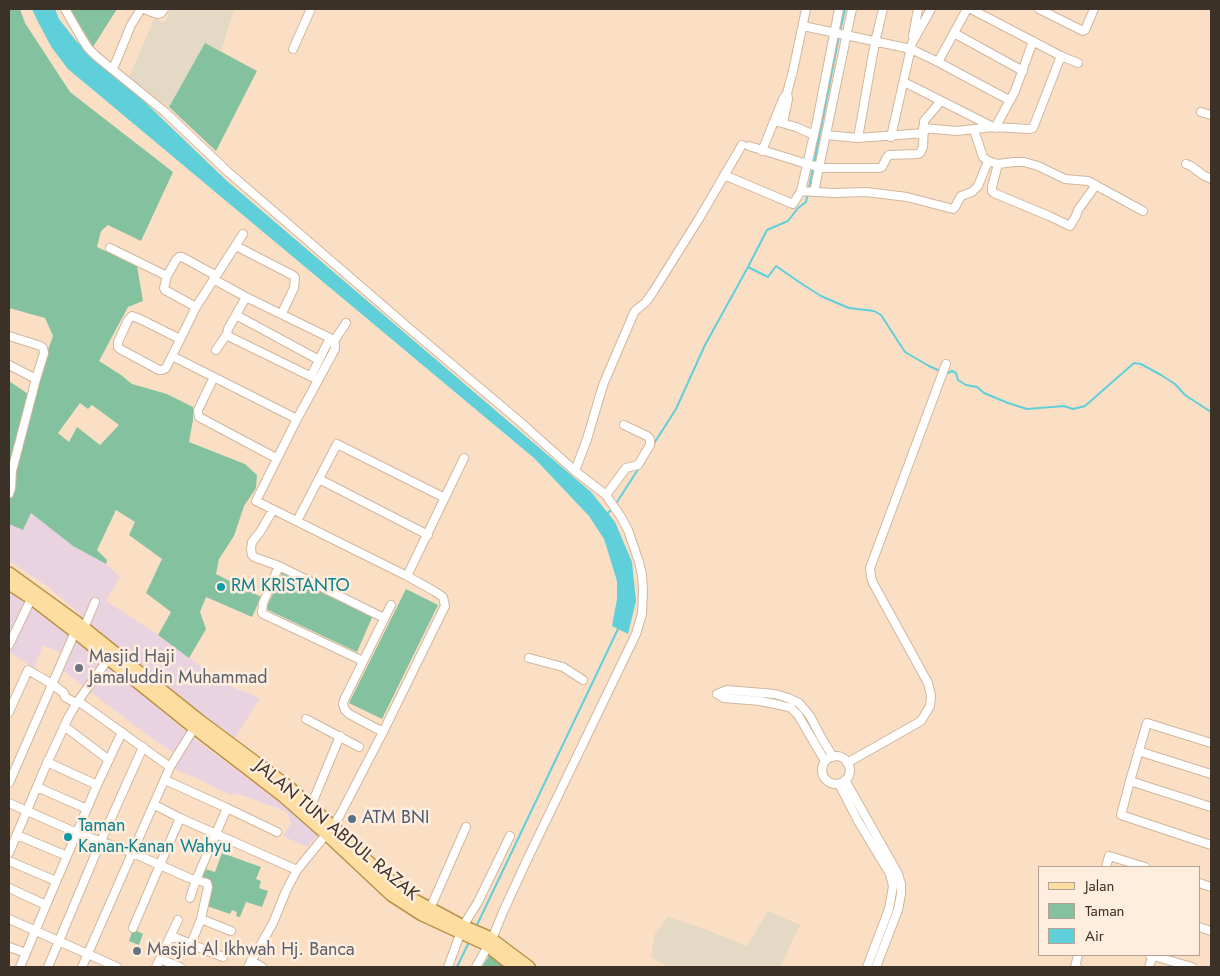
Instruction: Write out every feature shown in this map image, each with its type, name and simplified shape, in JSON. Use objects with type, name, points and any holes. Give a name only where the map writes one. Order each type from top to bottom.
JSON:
[{"type":"main road","name":"JALAN TUN ABDUL RAZAK","points":[[9,573],[33,596],[80,630],[284,797],[330,830]]},
{"type":"main road","name":"JALAN TUN ABDUL RAZAK","points":[[9,584],[33,596]]},
{"type":"main road","name":"JALAN TUN ABDUL RAZAK","points":[[80,630],[109,658],[197,724],[289,787],[311,806],[330,830],[392,895],[488,942]]},
{"type":"main road","points":[[488,942],[514,967]]},
{"type":"main road","points":[[488,942],[529,967]]},
{"type":"street","points":[[65,9],[88,48],[96,56],[165,112],[227,171],[606,496],[625,524],[638,562],[643,591],[642,614],[636,634],[476,967]]},
{"type":"street","points":[[113,69],[131,25],[142,9],[159,14],[164,9]]},
{"type":"street","points":[[293,49],[311,9]]},
{"type":"street","points":[[762,151],[787,93],[806,9]]},
{"type":"street","points":[[724,175],[792,204],[801,190],[816,126],[839,9]]},
{"type":"street","points":[[814,192],[852,9]]},
{"type":"street","points":[[858,138],[875,42],[883,9]]},
{"type":"street","points":[[891,137],[912,46],[918,9]]},
{"type":"street","points":[[912,46],[931,9]]},
{"type":"street","points":[[938,62],[969,9],[1078,63]]},
{"type":"street","points":[[1039,9],[1083,31],[1094,9]]},
{"type":"street","points":[[803,26],[875,42],[912,46],[1009,100]]},
{"type":"street","points":[[954,33],[1023,71]]},
{"type":"street","points":[[994,128],[1015,92],[1033,41]]},
{"type":"street","points":[[826,135],[858,138],[891,137],[923,131],[1033,128],[1062,56]]},
{"type":"street","points":[[904,82],[994,128]]},
{"type":"street","points":[[783,123],[788,99],[787,93]]},
{"type":"street","points":[[575,470],[587,439],[603,385],[633,315],[653,292],[724,175],[746,146],[819,167],[880,168],[889,155],[920,153],[923,147],[923,123],[941,101]]},
{"type":"street","points":[[1201,112],[1211,115]]},
{"type":"street","points":[[957,131],[970,116]]},
{"type":"street","points":[[774,121],[796,127],[814,135]]},
{"type":"street","points":[[796,127],[816,126]]},
{"type":"street","points":[[974,130],[983,157],[988,161],[998,164],[1024,162],[1038,166],[1065,179],[1088,181],[1143,211]]},
{"type":"street","points":[[801,190],[814,192],[866,192],[907,197],[953,209],[961,196],[972,192],[978,186],[988,161]]},
{"type":"street","points":[[992,191],[998,164]]},
{"type":"street","points":[[1186,164],[1211,179]]},
{"type":"street","points":[[978,186],[1070,226],[1078,210],[1096,185]]},
{"type":"street","points":[[180,339],[132,316],[128,320],[118,342],[118,347],[159,370],[166,368],[196,307],[243,234]]},
{"type":"street","points":[[236,246],[294,276],[296,280],[294,288],[282,313]]},
{"type":"street","points":[[110,248],[167,276]]},
{"type":"street","points":[[196,307],[164,288],[167,276],[179,257],[246,297],[332,339],[336,346],[335,349],[314,378]]},
{"type":"street","points":[[216,350],[227,334],[246,297]]},
{"type":"street","points":[[236,315],[319,360]]},
{"type":"street","points":[[262,967],[250,964],[272,923],[286,891],[297,870],[340,816],[445,606],[443,597],[406,576],[256,501],[297,419],[314,378],[319,360],[332,339],[346,323]]},
{"type":"street","points":[[227,334],[314,378]]},
{"type":"street","points":[[9,336],[41,346],[44,353],[14,462],[9,494]]},
{"type":"street","points":[[172,356],[297,419]]},
{"type":"street","points":[[847,763],[921,721],[930,706],[931,696],[928,684],[873,583],[870,568],[946,364]]},
{"type":"street","points":[[9,365],[36,379]]},
{"type":"street","points":[[214,377],[198,410],[199,417],[276,458]]},
{"type":"street","points":[[606,496],[624,470],[629,466],[638,465],[650,445],[650,439],[647,436],[624,425]]},
{"type":"street","points":[[297,521],[339,441],[445,498]]},
{"type":"street","points":[[406,576],[428,535],[464,458]]},
{"type":"street","points":[[319,479],[428,535]]},
{"type":"street","points":[[274,510],[252,542],[251,549],[254,557],[279,566],[384,618]]},
{"type":"street","points":[[279,566],[263,604],[263,614],[363,661]]},
{"type":"street","points":[[9,645],[33,596]]},
{"type":"street","points":[[9,783],[52,684],[95,602]]},
{"type":"street","points":[[383,732],[349,714],[343,707],[344,700],[390,606]]},
{"type":"street","points":[[9,853],[64,726],[77,702],[109,658]]},
{"type":"street","points":[[529,658],[563,667],[583,680]]},
{"type":"street","points":[[9,712],[28,670],[52,684],[64,693],[66,697],[77,702],[122,732],[170,767]]},
{"type":"street","points":[[825,761],[798,715],[791,708],[760,701],[724,698],[717,694],[727,690],[776,694],[788,698],[799,704],[810,716],[833,757]]},
{"type":"street","points":[[306,718],[359,747]]},
{"type":"street","points":[[1211,743],[1147,723],[1121,815],[1211,845]]},
{"type":"street","points":[[82,967],[170,767],[197,724]]},
{"type":"street","points":[[64,726],[109,760]]},
{"type":"street","points":[[20,967],[97,785],[122,732]]},
{"type":"street","points":[[311,806],[340,736]]},
{"type":"street","points":[[48,967],[143,747]]},
{"type":"street","points":[[1138,751],[1211,774]]},
{"type":"street","points":[[833,757],[842,758],[850,770],[842,782],[830,783],[824,777],[822,769],[825,761],[833,757]]},
{"type":"street","points":[[47,762],[97,785]]},
{"type":"street","points":[[165,780],[276,832]]},
{"type":"street","points":[[1130,781],[1211,807]]},
{"type":"street","points":[[842,782],[858,821],[890,874],[893,886],[889,909],[867,967]]},
{"type":"street","points":[[842,782],[898,874],[901,884],[902,894],[898,910],[876,967]]},
{"type":"street","points":[[37,787],[87,809]]},
{"type":"street","points":[[9,803],[77,833],[133,853],[159,866],[208,884],[200,919],[191,944]]},
{"type":"street","points":[[155,804],[180,818],[297,870]]},
{"type":"street","points":[[190,898],[227,808]]},
{"type":"street","points":[[133,928],[180,818]]},
{"type":"street","points":[[428,913],[466,827]]},
{"type":"street","points":[[17,835],[67,856]]},
{"type":"street","points":[[448,967],[463,930],[510,836]]},
{"type":"street","points":[[1106,866],[1109,856],[1142,866]]},
{"type":"street","points":[[9,861],[56,881]]},
{"type":"street","points":[[9,888],[46,904]]},
{"type":"street","points":[[9,919],[117,967]]},
{"type":"street","points":[[200,919],[231,931]]},
{"type":"street","points":[[156,967],[178,920]]},
{"type":"street","points":[[171,936],[223,957]]},
{"type":"street","points":[[9,946],[26,953]]},
{"type":"street","points":[[1077,967],[1075,967],[1078,956]]},
{"type":"street","points":[[1155,956],[1192,967]]},
{"type":"street","points":[[160,959],[180,967]]},
{"type":"shaded area","points":[[171,9],[234,9],[221,51],[205,43],[169,107],[129,77],[154,19],[165,22]]},
{"type":"shaded area","points":[[31,513],[73,546],[106,564],[120,577],[106,601],[158,635],[227,685],[260,698],[235,738],[177,695],[47,586],[9,561],[9,524],[23,530]]},
{"type":"shaded area","points":[[9,592],[111,668],[187,733],[320,833],[307,847],[283,836],[291,823],[287,812],[244,796],[229,795],[201,780],[172,768],[178,756],[62,670],[62,653],[43,645],[34,668],[9,652]]},
{"type":"shaded area","points":[[768,911],[800,925],[780,967],[668,967],[651,957],[655,934],[668,917],[747,946]]},
{"type":"green space","points":[[9,9],[20,9],[25,23],[70,92],[173,172],[141,241],[108,225],[101,231],[97,247],[137,266],[143,301],[128,307],[99,361],[132,384],[167,394],[193,407],[189,442],[245,464],[257,475],[256,488],[244,506],[234,536],[219,559],[216,574],[261,597],[252,617],[206,597],[200,612],[206,629],[189,658],[158,635],[171,612],[146,593],[162,559],[129,535],[135,522],[116,510],[97,550],[107,560],[106,564],[73,546],[31,513],[23,530],[9,524],[9,381],[31,396],[53,336],[45,318],[9,308]],"holes":[[[80,403],[88,409],[92,405],[119,425],[100,445],[77,427],[69,442],[58,433]]]},
{"type":"green space","points":[[70,9],[117,9],[93,47]]},
{"type":"green space","points":[[205,43],[257,71],[216,151],[169,107]]},
{"type":"green space","points":[[284,569],[374,613],[357,652],[266,609]]},
{"type":"green space","points":[[406,589],[438,605],[382,719],[349,703]]},
{"type":"green space","points":[[222,853],[261,867],[256,879],[261,881],[259,888],[268,891],[262,907],[246,902],[240,917],[236,916],[237,912],[232,910],[230,914],[204,905],[212,883],[198,878],[202,868],[215,872]]},
{"type":"green space","points":[[133,929],[143,934],[139,945],[129,941]]},
{"type":"green space","points":[[490,954],[506,967],[482,967]]},
{"type":"water","points":[[32,9],[55,9],[59,19],[77,42],[125,83],[227,181],[591,492],[615,522],[632,562],[636,601],[628,634],[612,626],[617,599],[617,581],[604,539],[589,516],[534,458],[68,69],[52,48]]},
{"type":"waterway","points":[[840,31],[845,9]]},
{"type":"waterway","points":[[814,163],[839,36]]},
{"type":"waterway","points":[[809,188],[813,168]]},
{"type":"waterway","points":[[653,445],[676,409],[705,345],[767,230],[788,221],[798,208],[806,202],[808,193]]},
{"type":"waterway","points":[[748,267],[768,277],[776,266],[821,296],[849,308],[874,311],[881,315],[905,352],[940,371]]},
{"type":"waterway","points":[[945,372],[952,371],[956,373],[958,380],[966,385],[977,387],[984,393],[1027,409],[1064,406],[1073,409],[1085,406],[1134,363],[1141,364],[1175,384],[1185,395],[1211,412]]},
{"type":"waterway","points":[[617,502],[639,468]]},
{"type":"waterway","points":[[608,513],[611,510]]},
{"type":"waterway","points":[[476,927],[618,629]]},
{"type":"waterway","points":[[457,967],[469,942]]},
{"type":"place","name":"RM KRISTANTO","points":[[221,587]]},
{"type":"place","name":"Masjid Haji Jamaluddin Muhammad","points":[[79,668]]},
{"type":"place","name":"ATM BNI","points":[[352,819]]},
{"type":"place","name":"Taman Kanan-Kanan Wahyu","points":[[68,837]]},
{"type":"place","name":"Masjid Al Ikhwah Hj. Banca","points":[[137,951]]}]
